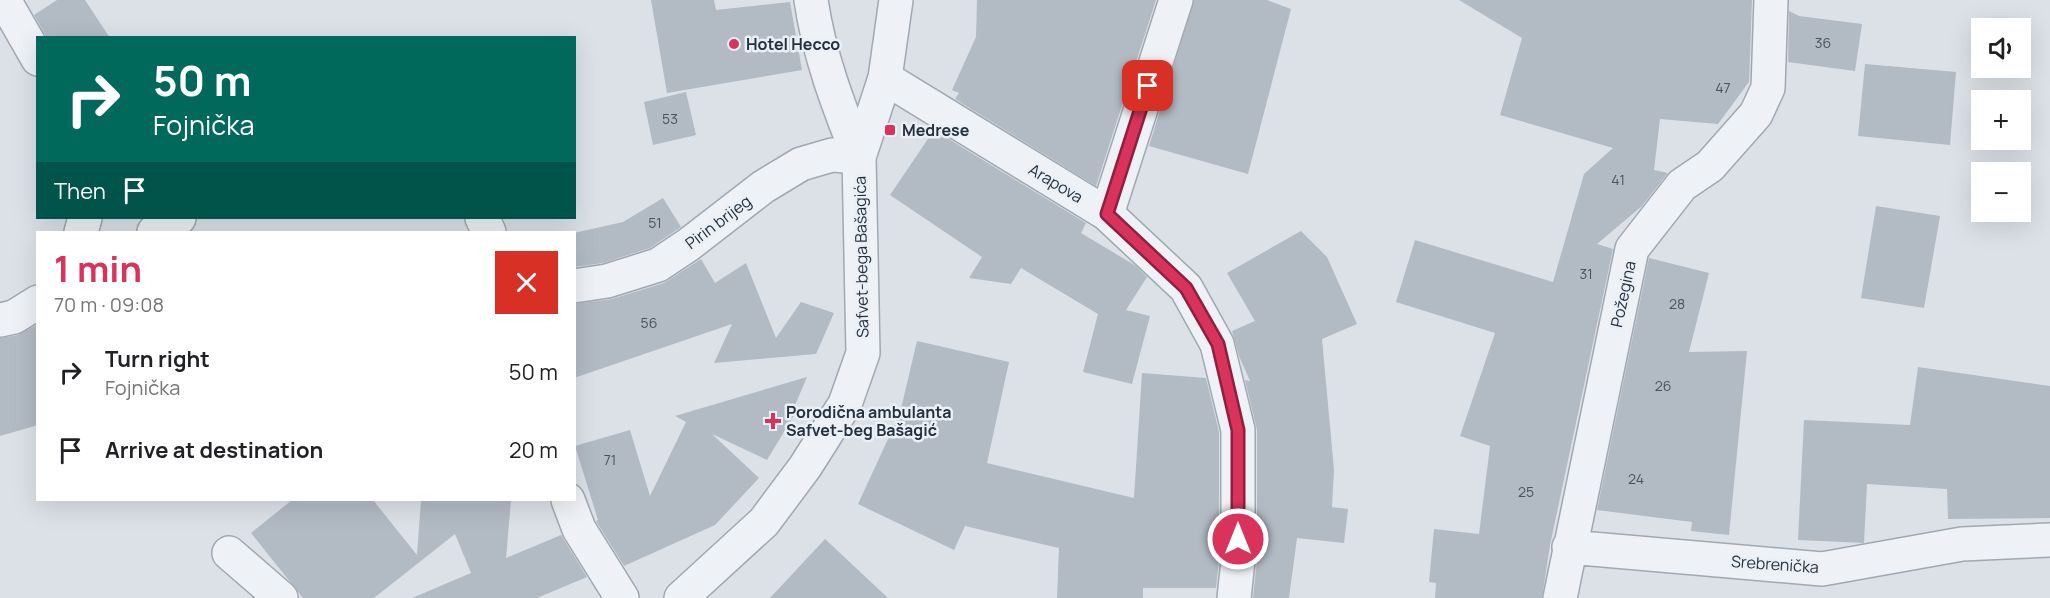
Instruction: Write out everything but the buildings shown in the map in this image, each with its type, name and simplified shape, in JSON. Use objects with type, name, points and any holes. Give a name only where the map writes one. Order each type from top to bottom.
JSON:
[{"type":"street","points":[[4,0],[36,55]]},
{"type":"street","points":[[810,0],[816,36],[832,89],[859,157]]},
{"type":"street","name":"Safvet-bega Bašagića","points":[[681,598],[764,522],[805,467],[845,404],[863,353],[859,157],[885,78],[896,0]]},
{"type":"street","points":[[1107,214],[1176,0]]},
{"type":"street","name":"Požegina","points":[[1560,598],[1632,249],[1682,185],[1710,166],[1756,114],[1768,88],[1771,0]]},
{"type":"street","name":"Arapova","points":[[885,78],[1107,214],[1186,288],[1218,344],[1238,430],[1238,561],[1234,598]]},
{"type":"street","name":"Pirin brijeg","points":[[576,286],[607,281],[658,265],[763,187],[801,164],[832,155],[859,157]]},
{"type":"street","points":[[156,231],[177,219]]},
{"type":"street","points":[[17,313],[36,296]]},
{"type":"street","points":[[568,501],[579,529],[622,598]]},
{"type":"street","name":"Srebrenička","points":[[1569,547],[1822,568],[1962,544],[2050,540]]},
{"type":"street","points":[[228,553],[281,598]]},
{"type":"place","name":"Hotel Hecco","points":[[734,44]]},
{"type":"place","name":"Medrese","points":[[890,130]]},
{"type":"place","name":"Porodična ambulanta Safvet-beg Bašagić","points":[[773,421]]},
{"type":"route","points":[[1148,86],[1107,214],[1186,288],[1218,344],[1238,430],[1238,539]]}]
